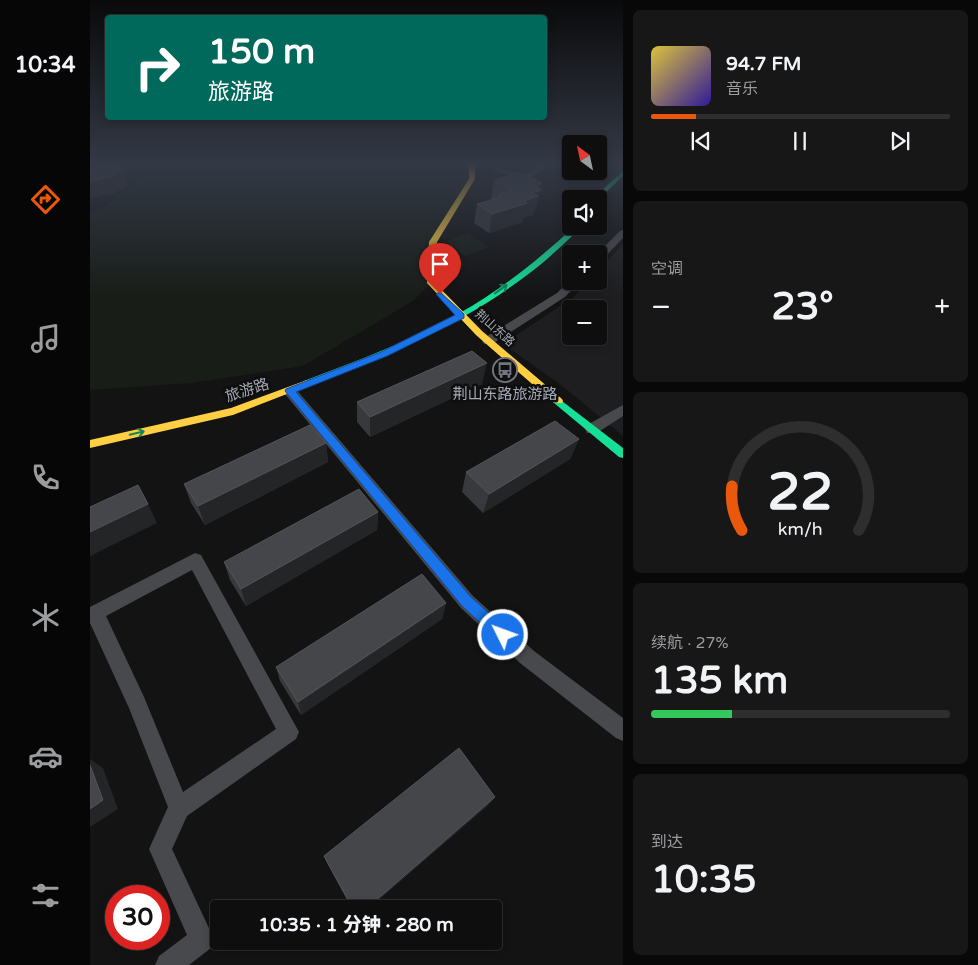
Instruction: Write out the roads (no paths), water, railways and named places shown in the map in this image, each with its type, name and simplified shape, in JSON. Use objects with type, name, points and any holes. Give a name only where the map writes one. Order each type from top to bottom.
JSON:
[{"type":"main road","name":"荆山东路","points":[[454,208],[433,242],[431,283],[446,308],[461,316],[488,341],[623,454]]},
{"type":"main road","points":[[530,253],[562,227]]},
{"type":"main road","name":"旅游路","points":[[290,384],[384,354],[461,316],[509,283],[570,235]]},
{"type":"main road","points":[[446,308],[463,299]]},
{"type":"main road","name":"旅游路","points":[[90,444],[233,411],[353,353]]},
{"type":"street","points":[[607,249],[623,232]]},
{"type":"street","points":[[488,341],[566,290]]},
{"type":"street","points":[[290,384],[467,602],[527,657],[623,730]]},
{"type":"street","points":[[592,429],[623,410]]},
{"type":"street","points":[[168,965],[202,939],[160,849],[179,808],[289,732],[196,560],[92,614],[137,704],[179,808]]},
{"type":"place","name":"荆山东路旅游路","points":[[505,370]]}]
